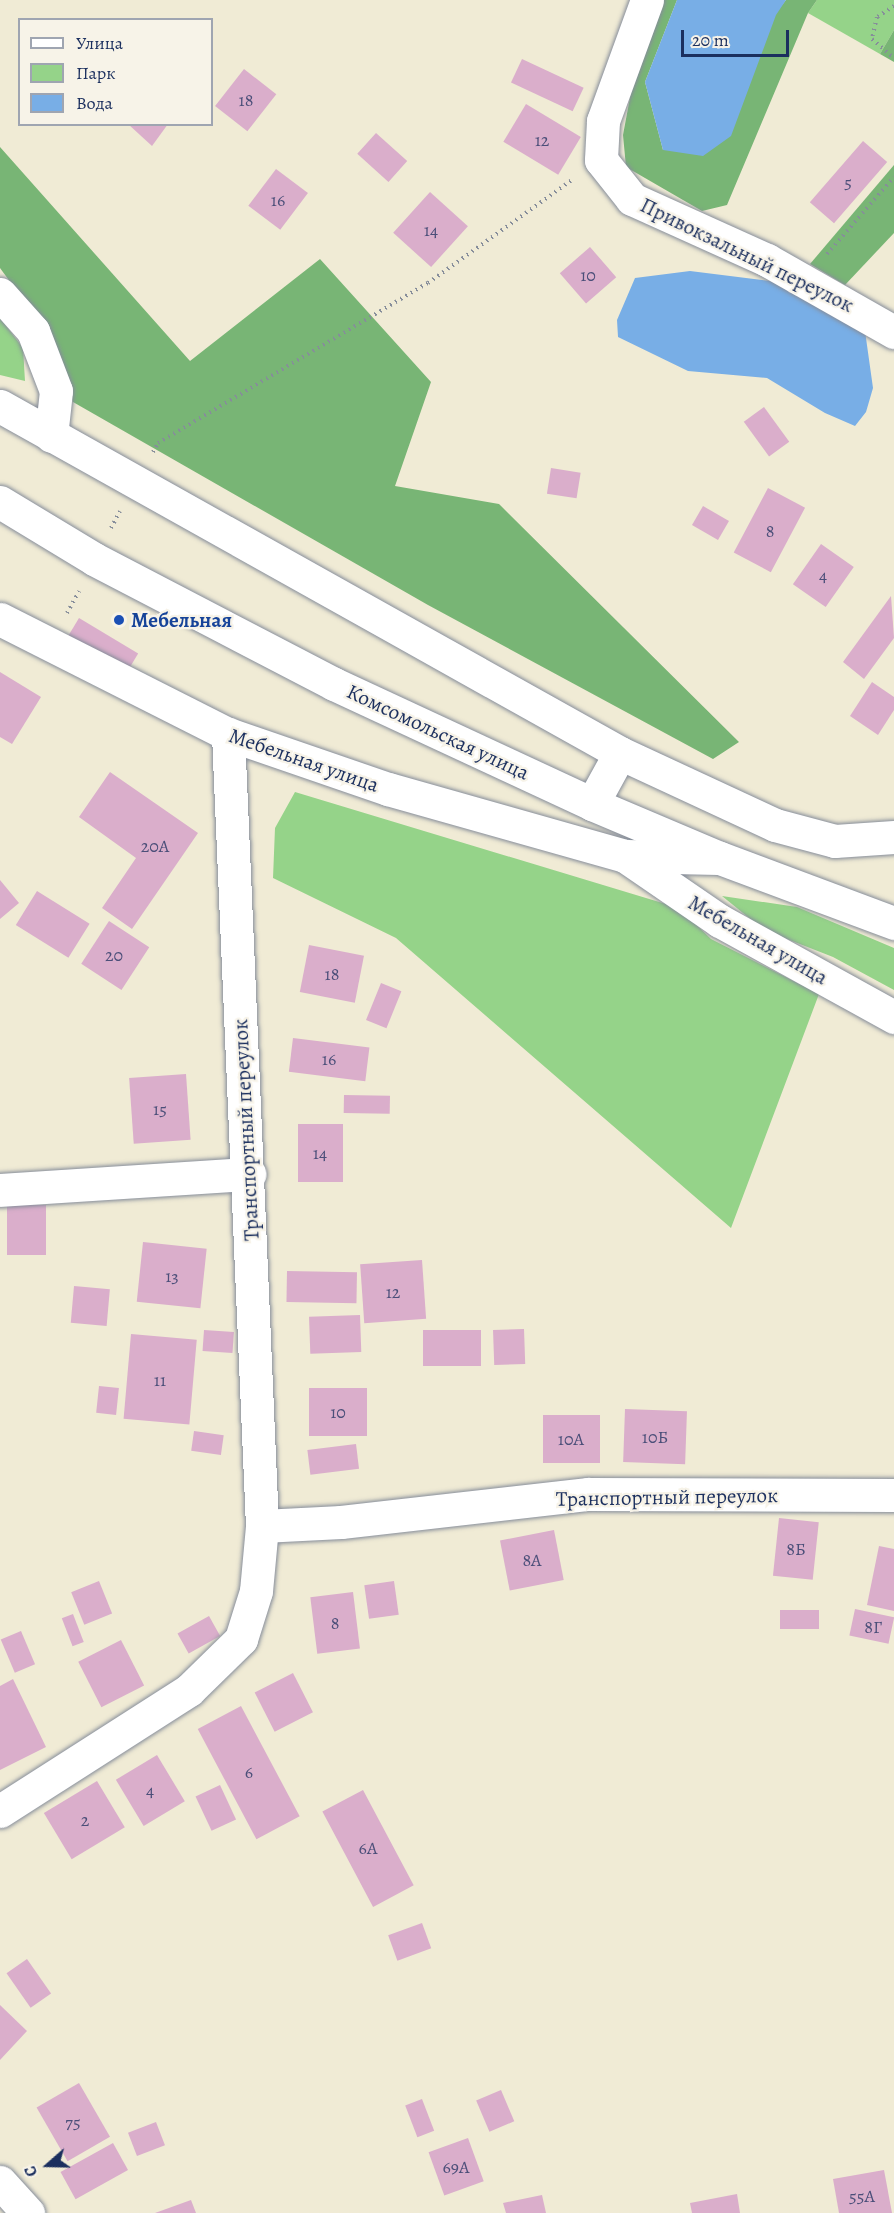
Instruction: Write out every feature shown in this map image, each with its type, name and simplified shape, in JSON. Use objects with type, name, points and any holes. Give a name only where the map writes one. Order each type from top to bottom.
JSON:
[{"type":"street","points":[[601,160],[603,121],[647,0]]},
{"type":"street","name":"Привокзальный переулок","points":[[601,160],[632,199],[806,280],[894,332]]},
{"type":"street","points":[[0,294],[33,331],[57,391],[51,436]]},
{"type":"street","points":[[0,406],[134,484],[620,753],[775,825],[835,841],[894,837]]},
{"type":"street","name":"Комсомольская улица","points":[[0,502],[94,559],[334,684],[592,804],[720,858],[894,923]]},
{"type":"street","name":"Мебельная улица","points":[[0,619],[228,734],[388,789],[625,856],[720,858]]},
{"type":"street","name":"Транспортный переулок","points":[[0,1811],[189,1690],[241,1639],[256,1591],[262,1526],[249,1174],[228,734]]},
{"type":"street","points":[[592,804],[620,753]]},
{"type":"street","name":"Мебельная улица","points":[[625,856],[720,921],[894,1017]]},
{"type":"street","points":[[0,1190],[249,1174]]},
{"type":"street","name":"Транспортный переулок","points":[[262,1526],[341,1522],[588,1494],[894,1496]]},
{"type":"street","points":[[0,2182],[27,2213]]},
{"type":"path","points":[[894,6],[878,17],[872,39],[894,58]]},
{"type":"path","points":[[134,484],[158,443],[428,283],[601,160]]},
{"type":"path","points":[[806,280],[894,177]]},
{"type":"green space","points":[[659,0],[677,0],[645,82],[663,150],[786,0],[817,0],[808,13],[727,205],[702,211],[626,167],[623,135],[637,60]]},
{"type":"green space","points":[[817,0],[894,0],[894,30],[880,54],[808,13]]},
{"type":"green space","points":[[894,30],[894,62],[880,54]]},
{"type":"green space","points":[[0,147],[190,361],[320,259],[431,382],[395,486],[499,504],[739,742],[713,759],[428,605],[73,402],[38,320],[0,268]]},
{"type":"green space","points":[[894,165],[894,233],[845,285],[810,264]]},
{"type":"green space","points":[[0,318],[23,348],[25,381],[0,375]]},
{"type":"green space","points":[[295,792],[679,908],[711,939],[819,994],[731,1228],[396,938],[273,878],[275,828]]},
{"type":"green space","points":[[722,896],[797,907],[894,948],[894,990],[833,957],[764,930]]},
{"type":"water","points":[[677,0],[786,0],[776,15],[731,136],[703,156],[663,150],[645,82]]},
{"type":"water","points":[[690,271],[770,281],[865,331],[873,388],[866,412],[855,426],[825,413],[767,378],[688,371],[618,337],[617,320],[635,278]]},
{"type":"building","points":[[522,59],[584,88],[573,111],[511,83]]},
{"type":"building","points":[[244,69],[276,94],[247,131],[215,106]]},
{"type":"building","points":[[526,104],[581,137],[558,175],[503,142]]},
{"type":"building","points":[[130,126],[167,126],[152,146]]},
{"type":"building","points":[[376,133],[407,161],[388,182],[357,154]]},
{"type":"building","points":[[863,141],[887,162],[834,223],[810,202]]},
{"type":"building","points":[[276,169],[308,193],[280,230],[248,206]]},
{"type":"building","points":[[430,192],[468,226],[431,267],[393,233]]},
{"type":"building","points":[[590,247],[616,277],[586,303],[560,273]]},
{"type":"building","points":[[764,407],[789,442],[769,456],[744,422]]},
{"type":"building","points":[[551,468],[581,473],[577,498],[547,494]]},
{"type":"building","points":[[768,488],[805,508],[771,572],[734,552]]},
{"type":"building","points":[[703,506],[729,521],[718,540],[692,525]]},
{"type":"building","points":[[821,544],[854,567],[826,607],[793,584]]},
{"type":"building","points":[[891,596],[894,638],[864,679],[843,662]]},
{"type":"building","points":[[79,618],[138,654],[126,673],[67,638]]},
{"type":"building","points":[[0,672],[41,697],[12,744],[0,737]]},
{"type":"building","points":[[872,682],[894,697],[894,710],[878,735],[850,716]]},
{"type":"building","points":[[110,772],[198,833],[132,929],[102,908],[136,858],[79,817]]},
{"type":"building","points":[[0,880],[19,903],[0,919]]},
{"type":"building","points":[[37,891],[90,924],[68,958],[16,925]]},
{"type":"building","points":[[109,921],[149,947],[121,990],[81,964]]},
{"type":"building","points":[[309,945],[364,956],[355,1003],[300,992]]},
{"type":"building","points":[[381,983],[401,991],[386,1028],[366,1020]]},
{"type":"building","points":[[293,1038],[369,1047],[365,1081],[289,1072]]},
{"type":"building","points":[[186,1074],[191,1140],[134,1144],[129,1078]]},
{"type":"building","points":[[344,1095],[390,1096],[390,1114],[344,1113]]},
{"type":"building","points":[[298,1124],[343,1124],[343,1182],[298,1182]]},
{"type":"building","points":[[7,1205],[46,1205],[46,1255],[7,1255]]},
{"type":"building","points":[[143,1242],[207,1249],[200,1308],[137,1302]]},
{"type":"building","points":[[422,1260],[426,1319],[364,1323],[360,1264]]},
{"type":"building","points":[[287,1271],[357,1272],[356,1303],[286,1302]]},
{"type":"building","points":[[74,1286],[110,1289],[107,1326],[71,1323]]},
{"type":"building","points":[[360,1315],[361,1352],[310,1354],[309,1317]]},
{"type":"building","points":[[524,1329],[525,1364],[494,1365],[493,1330]]},
{"type":"building","points":[[204,1330],[234,1332],[232,1353],[203,1351]]},
{"type":"building","points":[[423,1330],[481,1330],[481,1366],[423,1366]]},
{"type":"building","points":[[131,1334],[197,1340],[189,1424],[124,1419]]},
{"type":"building","points":[[99,1386],[119,1388],[116,1415],[96,1413]]},
{"type":"building","points":[[309,1388],[367,1388],[367,1436],[309,1436]]},
{"type":"building","points":[[625,1409],[687,1411],[685,1464],[623,1462]]},
{"type":"building","points":[[543,1415],[600,1415],[600,1463],[543,1463]]},
{"type":"building","points":[[194,1431],[224,1435],[221,1455],[191,1451]]},
{"type":"building","points":[[356,1444],[359,1469],[310,1475],[307,1450]]},
{"type":"building","points":[[779,1518],[819,1522],[813,1580],[773,1576]]},
{"type":"building","points":[[554,1530],[564,1580],[510,1591],[500,1540]]},
{"type":"building","points":[[879,1546],[894,1549],[894,1611],[867,1605]]},
{"type":"building","points":[[99,1581],[112,1613],[84,1625],[71,1592]]},
{"type":"building","points":[[394,1581],[399,1615],[369,1619],[364,1585]]},
{"type":"building","points":[[353,1592],[360,1649],[317,1654],[310,1597]]},
{"type":"building","points":[[855,1609],[894,1617],[889,1644],[849,1635]]},
{"type":"building","points":[[780,1610],[819,1610],[819,1629],[780,1629]]},
{"type":"building","points":[[73,1614],[84,1642],[73,1646],[62,1618]]},
{"type":"building","points":[[209,1616],[220,1636],[189,1654],[178,1633]]},
{"type":"building","points":[[21,1631],[35,1664],[15,1673],[1,1640]]},
{"type":"building","points":[[121,1640],[144,1685],[101,1707],[78,1662]]},
{"type":"building","points":[[293,1673],[313,1712],[275,1732],[255,1693]]},
{"type":"building","points":[[13,1679],[46,1747],[0,1770],[0,1686]]},
{"type":"building","points":[[241,1706],[300,1816],[256,1839],[198,1729]]},
{"type":"building","points":[[157,1755],[185,1801],[144,1826],[116,1780]]},
{"type":"building","points":[[97,1781],[125,1827],[72,1859],[44,1813]]},
{"type":"building","points":[[220,1785],[236,1819],[212,1831],[196,1796]]},
{"type":"building","points":[[363,1790],[414,1885],[373,1907],[322,1812]]},
{"type":"building","points":[[422,1923],[431,1948],[397,1961],[388,1935]]},
{"type":"building","points":[[27,1959],[51,1993],[31,2008],[7,1973]]},
{"type":"building","points":[[0,2005],[27,2031],[0,2060]]},
{"type":"building","points":[[79,2083],[110,2137],[68,2161],[37,2108]]},
{"type":"building","points":[[501,2090],[514,2121],[489,2132],[476,2101]]},
{"type":"building","points":[[422,2099],[434,2131],[417,2137],[405,2105]]},
{"type":"building","points":[[156,2122],[165,2145],[137,2156],[128,2133]]},
{"type":"building","points":[[468,2138],[484,2181],[444,2196],[429,2152]]},
{"type":"building","points":[[113,2143],[128,2170],[76,2199],[61,2172]]},
{"type":"building","points":[[884,2170],[892,2213],[839,2213],[833,2179]]},
{"type":"building","points":[[737,2194],[740,2213],[692,2213],[690,2203]]},
{"type":"building","points":[[542,2195],[546,2213],[506,2213],[503,2203]]},
{"type":"building","points":[[191,2200],[196,2213],[155,2213]]},
{"type":"place","name":"Мебельная","points":[[119,620]]}]
